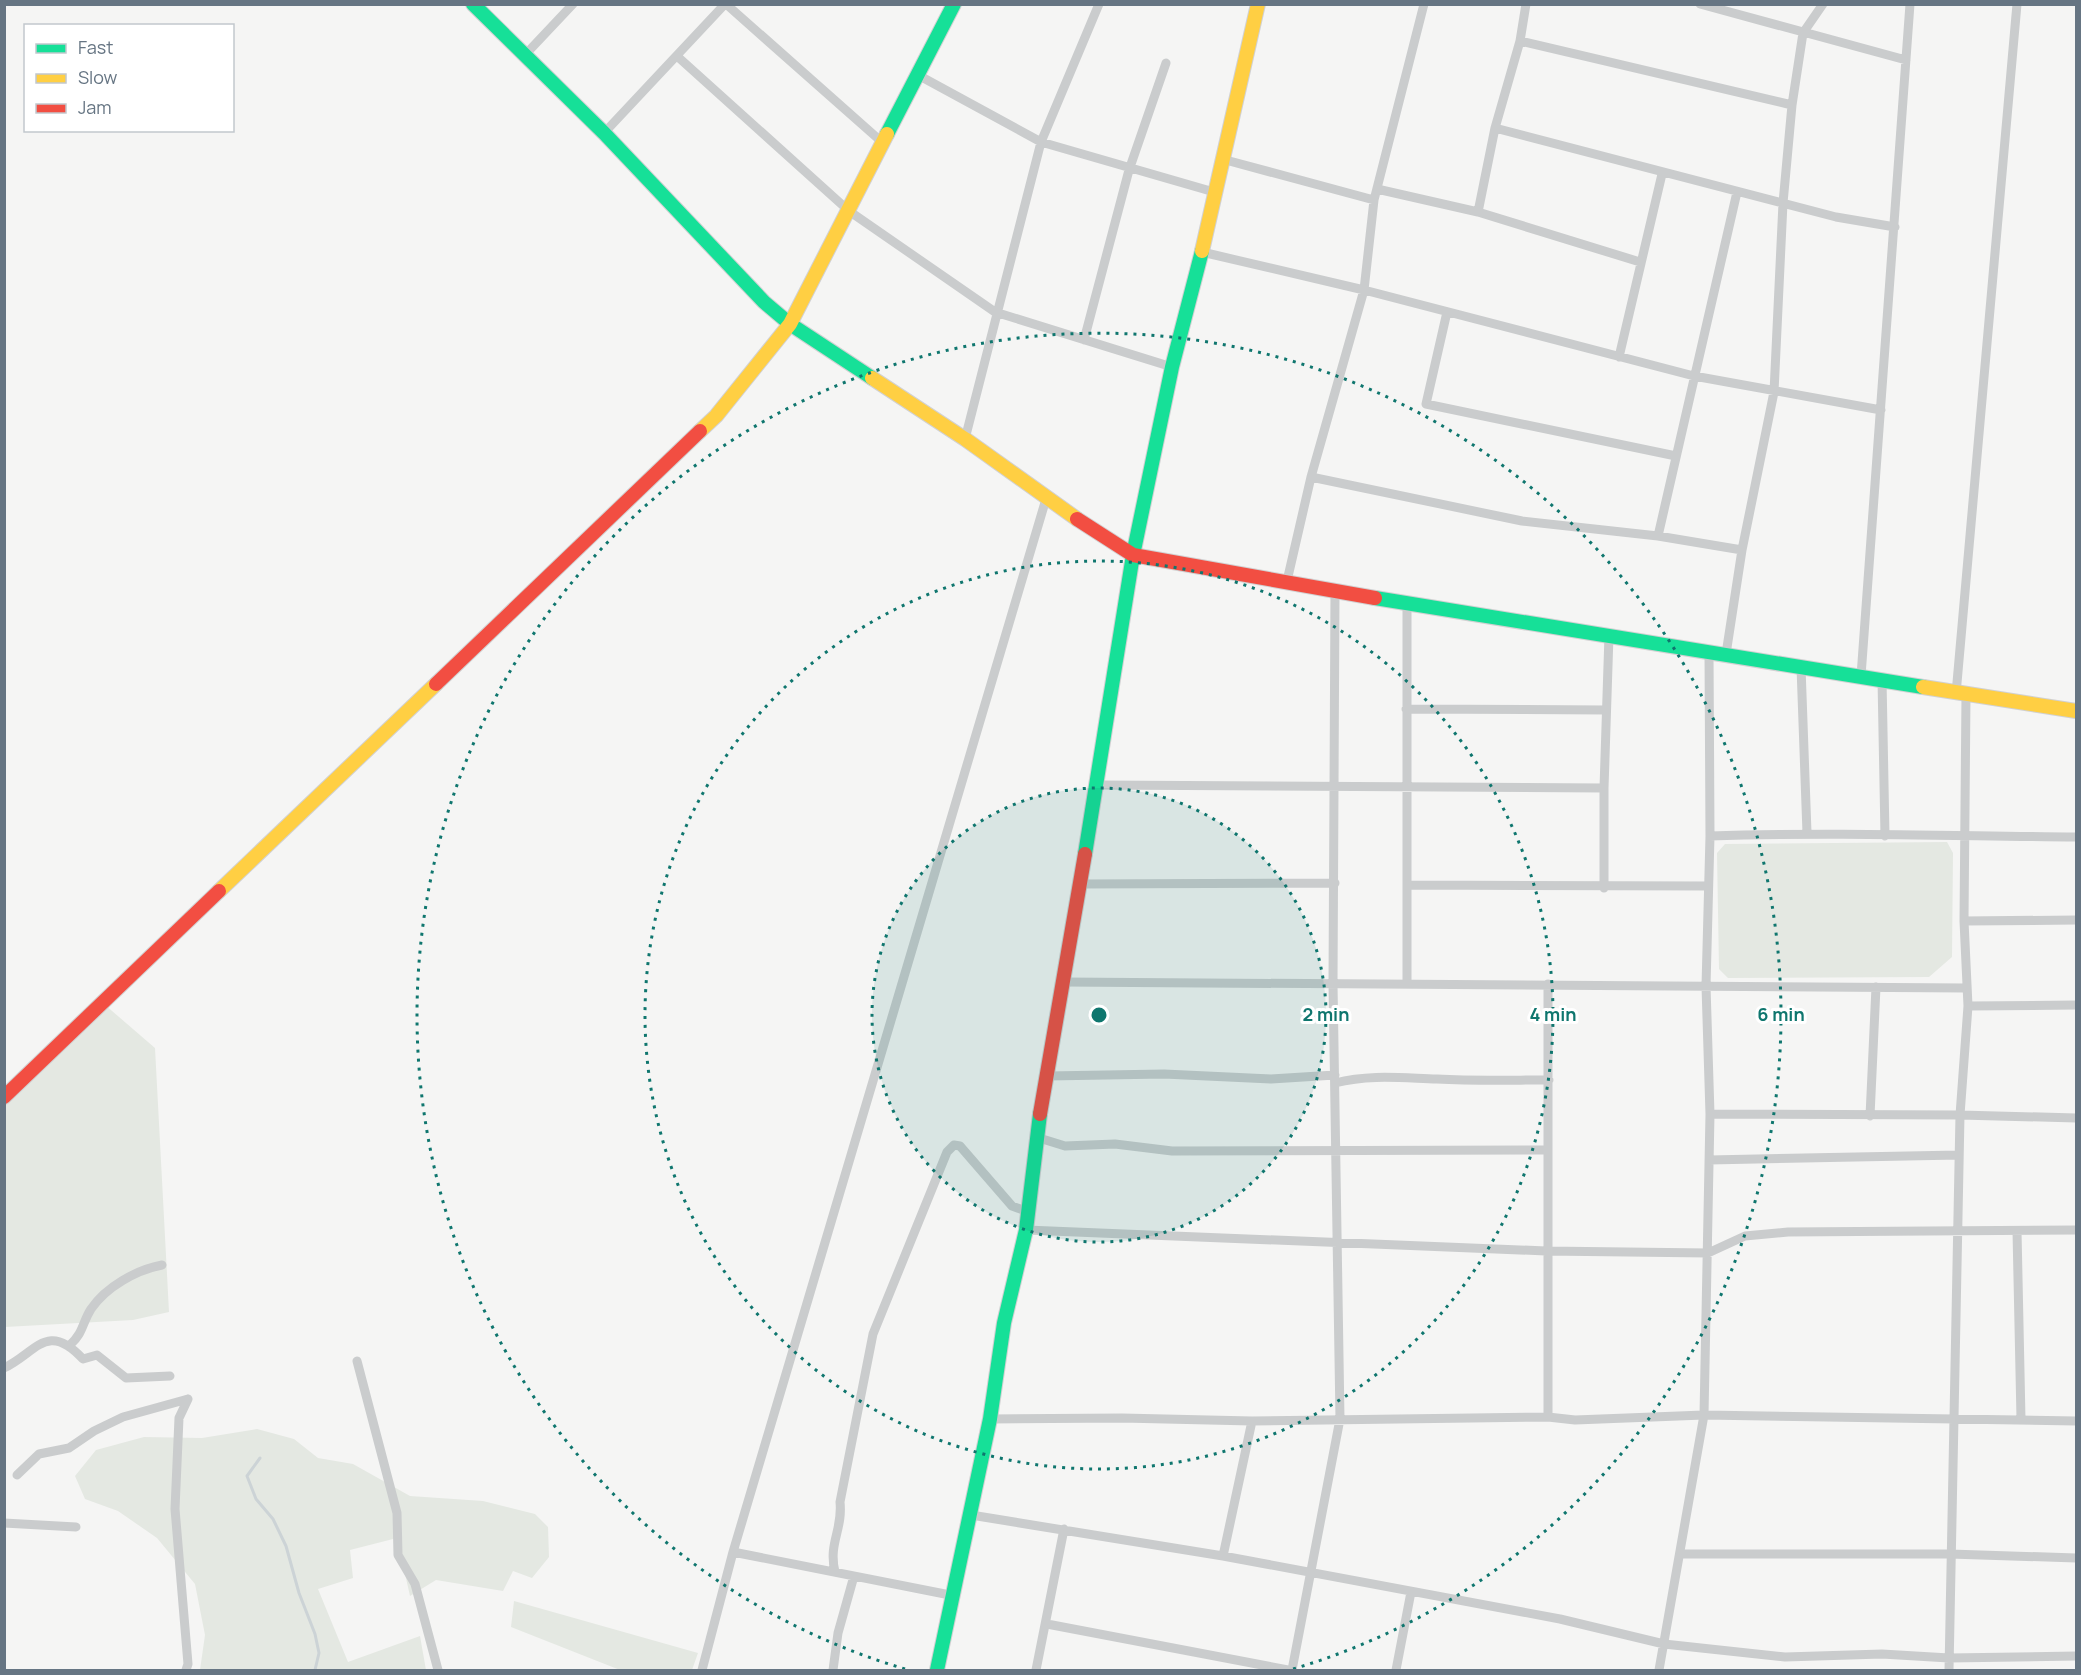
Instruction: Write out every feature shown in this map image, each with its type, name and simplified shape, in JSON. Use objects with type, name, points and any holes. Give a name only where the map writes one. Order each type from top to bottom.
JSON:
[{"type":"street","points":[[473,4],[604,133],[764,302],[790,324],[964,439],[1046,499],[1133,555],[1407,604],[1882,679],[1961,695],[2076,711]]},
{"type":"street","points":[[525,56],[573,4]]},
{"type":"street","points":[[604,133],[678,57],[725,4],[883,143]]},
{"type":"street","points":[[964,439],[995,312],[1041,142],[1099,4]]},
{"type":"street","points":[[937,1671],[955,1596],[990,1419],[1004,1323],[1026,1230],[1026,1211],[1036,1137],[1064,982],[1133,555],[1172,367],[1202,252],[1258,4]]},
{"type":"street","points":[[1287,581],[1311,477],[1364,290],[1374,200],[1424,4]]},
{"type":"street","points":[[1478,212],[1495,128],[1520,41],[1526,4]]},
{"type":"street","points":[[1700,4],[1906,60]]},
{"type":"street","points":[[1726,654],[1742,550],[1774,392],[1783,203],[1792,105],[1803,33],[1822,4]]},
{"type":"street","points":[[1861,676],[1910,4]]},
{"type":"street","points":[[1949,1671],[1960,1115],[1968,1006],[1964,921],[1966,836],[1961,695],[2017,4]]},
{"type":"street","points":[[4,1097],[716,416],[790,324],[918,75],[949,7]]},
{"type":"street","points":[[1520,41],[1792,105]]},
{"type":"street","points":[[678,57],[849,211],[995,312],[1172,367]]},
{"type":"street","points":[[1084,339],[1129,170],[1166,63]]},
{"type":"street","points":[[918,75],[1041,142],[1129,170],[1214,192]]},
{"type":"street","points":[[1495,128],[1662,174],[1836,217],[1895,227]]},
{"type":"street","points":[[1222,159],[1374,200]]},
{"type":"street","points":[[1619,357],[1662,174]]},
{"type":"street","points":[[1377,189],[1478,212],[1640,262]]},
{"type":"street","points":[[1658,536],[1737,192]]},
{"type":"street","points":[[1202,252],[1364,290],[1694,376],[1881,410]]},
{"type":"street","points":[[1447,312],[1426,404],[1676,456]]},
{"type":"street","points":[[1311,477],[1522,521],[1658,536],[1742,550]]},
{"type":"street","points":[[702,1671],[733,1552],[1046,499]]},
{"type":"street","points":[[1047,1624],[1290,1671],[1340,1419],[1339,1243],[1333,984],[1335,591]]},
{"type":"street","points":[[1407,604],[1407,984]]},
{"type":"street","points":[[1604,888],[1604,789],[1610,635]]},
{"type":"street","points":[[1659,1671],[1704,1415],[1710,1114],[1706,986],[1710,836],[1709,652]]},
{"type":"street","points":[[1801,667],[1807,833]]},
{"type":"street","points":[[1882,679],[1885,836]]},
{"type":"street","points":[[1406,709],[1606,710]]},
{"type":"street","points":[[1096,785],[1604,789]]},
{"type":"street","points":[[1710,836],[1807,833],[1885,836],[2076,837]]},
{"type":"street","points":[[1080,884],[1335,883]]},
{"type":"street","points":[[1408,885],[1604,888],[1708,886]]},
{"type":"street","points":[[1964,921],[2076,920]]},
{"type":"street","points":[[1064,982],[1966,988]]},
{"type":"street","points":[[1548,984],[1546,1251],[1548,1417]]},
{"type":"street","points":[[1870,1116],[1876,987]]},
{"type":"street","points":[[1968,1006],[2076,1005]]},
{"type":"street","points":[[1048,1076],[1164,1074],[1271,1079],[1393,1076],[1436,1079],[1549,1080]]},
{"type":"street","points":[[1710,1114],[2076,1118]]},
{"type":"street","points":[[1036,1137],[1065,1146],[1115,1144],[1172,1151],[1547,1150]]},
{"type":"street","points":[[836,1572],[832,1547],[842,1519],[840,1502],[873,1334],[947,1152],[954,1145],[960,1146],[1012,1206],[1026,1211]]},
{"type":"street","points":[[1709,1160],[1959,1155]]},
{"type":"street","points":[[1026,1230],[1546,1251],[1708,1253],[1744,1236],[1788,1232],[2076,1230]]},
{"type":"street","points":[[2017,1231],[2021,1419]]},
{"type":"street","points":[[70,1345],[81,1335],[90,1310],[101,1297],[137,1272],[162,1264]]},
{"type":"street","points":[[4,1368],[30,1348],[51,1341],[70,1345],[83,1359],[97,1355],[126,1378],[170,1376]]},
{"type":"street","points":[[357,1361],[397,1513],[398,1554],[415,1584],[438,1671]]},
{"type":"street","points":[[17,1475],[39,1454],[69,1448],[94,1431],[123,1417],[188,1399],[179,1419],[175,1509],[188,1664],[186,1671]]},
{"type":"street","points":[[990,1419],[1122,1418],[1252,1421],[1548,1417],[1575,1420],[1704,1415],[1819,1419],[1953,1418],[2076,1421]]},
{"type":"street","points":[[1223,1556],[1252,1421]]},
{"type":"street","points":[[971,1515],[1223,1556],[1309,1574],[1560,1619],[1664,1644],[1785,1657],[1882,1654],[1949,1658],[2076,1656]]},
{"type":"street","points":[[4,1522],[76,1527]]},
{"type":"street","points":[[1036,1671],[1064,1529]]},
{"type":"street","points":[[733,1552],[955,1596]]},
{"type":"street","points":[[1680,1554],[1950,1554],[2076,1558]]},
{"type":"street","points":[[833,1671],[838,1633],[854,1576]]},
{"type":"street","points":[[1396,1671],[1411,1592]]},
{"type":"shaded area","points":[[1947,842],[1953,853],[1952,957],[1929,977],[1728,978],[1719,969],[1717,853],[1725,844]]},
{"type":"shaded area","points":[[97,998],[155,1048],[169,1312],[133,1320],[5,1327],[4,1088]]},
{"type":"shaded area","points":[[257,1429],[294,1439],[318,1458],[353,1464],[410,1496],[483,1501],[535,1514],[548,1527],[549,1557],[532,1578],[513,1571],[503,1591],[436,1580],[410,1596],[397,1538],[350,1550],[353,1578],[318,1589],[348,1662],[420,1636],[426,1670],[200,1670],[205,1635],[195,1584],[157,1538],[118,1511],[85,1499],[75,1476],[96,1450],[144,1437],[202,1438]]},
{"type":"shaded area","points":[[514,1601],[698,1653],[692,1670],[620,1670],[511,1627]]},
{"type":"waterway","points":[[260,1458],[247,1476],[256,1499],[273,1519],[286,1546],[299,1593],[315,1634],[319,1653],[315,1670]]},
{"type":"traffic: fast","points":[[473,4],[604,133],[764,302],[790,324],[872,378]]},
{"type":"traffic: fast","points":[[887,134],[954,4]]},
{"type":"traffic: fast","points":[[1085,854],[1133,555],[1172,367],[1202,251]]},
{"type":"traffic: fast","points":[[1375,598],[1923,687]]},
{"type":"traffic: fast","points":[[937,1670],[990,1419],[1004,1323],[1026,1230],[1040,1114]]},
{"type":"traffic: slow","points":[[1202,251],[1258,4]]},
{"type":"traffic: slow","points":[[700,431],[716,416],[790,324],[887,134]]},
{"type":"traffic: slow","points":[[872,378],[965,439],[1077,519]]},
{"type":"traffic: slow","points":[[219,891],[436,684]]},
{"type":"traffic: slow","points":[[1923,687],[2076,711]]},
{"type":"traffic: jam","points":[[436,684],[700,431]]},
{"type":"traffic: jam","points":[[1077,519],[1133,555],[1375,598]]},
{"type":"traffic: jam","points":[[1040,1114],[1085,854]]},
{"type":"traffic: jam","points":[[4,1097],[219,891]]}]
